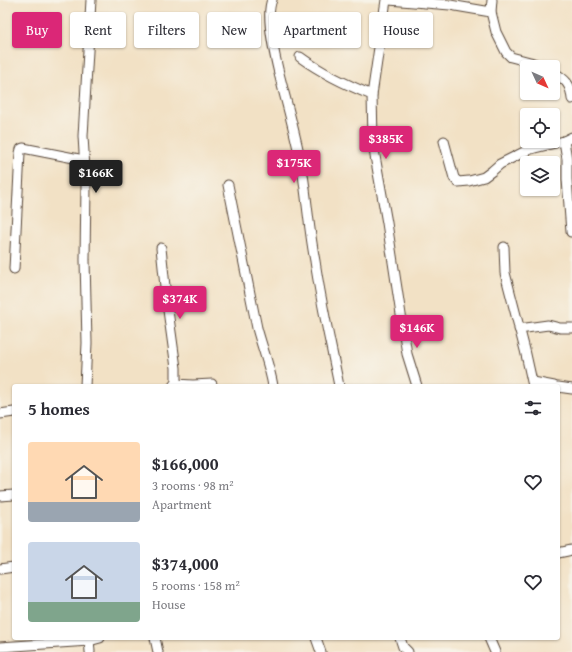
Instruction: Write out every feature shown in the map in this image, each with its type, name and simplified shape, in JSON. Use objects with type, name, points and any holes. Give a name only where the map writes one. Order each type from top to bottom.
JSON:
[{"type":"street","points":[[84,384],[87,343],[85,260],[86,185],[83,136],[92,0]]},
{"type":"street","points":[[272,0],[270,25],[273,46],[302,166],[317,273],[339,384]]},
{"type":"street","points":[[416,384],[407,354],[373,139],[372,95],[387,0],[450,5],[491,12]]},
{"type":"street","points":[[492,0],[491,12],[496,32],[506,52],[511,57],[522,60]]},
{"type":"street","points":[[300,57],[311,65],[340,81],[372,95]]},
{"type":"street","points":[[560,76],[568,83],[572,91],[572,98]]},
{"type":"street","points":[[444,141],[454,178],[458,182],[484,177],[500,164],[528,150],[568,139],[567,179],[571,232]]},
{"type":"street","points":[[14,269],[21,149],[36,150],[84,160]]},
{"type":"street","points":[[228,185],[257,328],[273,384]]},
{"type":"street","points":[[504,247],[505,273],[533,384]]},
{"type":"street","points":[[161,248],[176,368],[175,384]]},
{"type":"street","points":[[519,329],[548,325],[560,328],[572,328]]},
{"type":"street","points":[[560,387],[572,389]]},
{"type":"street","points":[[0,414],[12,412]]},
{"type":"street","points":[[0,496],[12,495]]},
{"type":"street","points":[[560,553],[572,550]]},
{"type":"street","points":[[0,569],[12,567]]},
{"type":"street","points":[[0,647],[89,640],[90,652]]},
{"type":"street","points":[[155,640],[158,652]]},
{"type":"street","points":[[317,640],[321,652]]},
{"type":"street","points":[[401,640],[403,647],[408,652]]},
{"type":"street","points":[[490,640],[495,652]]}]
